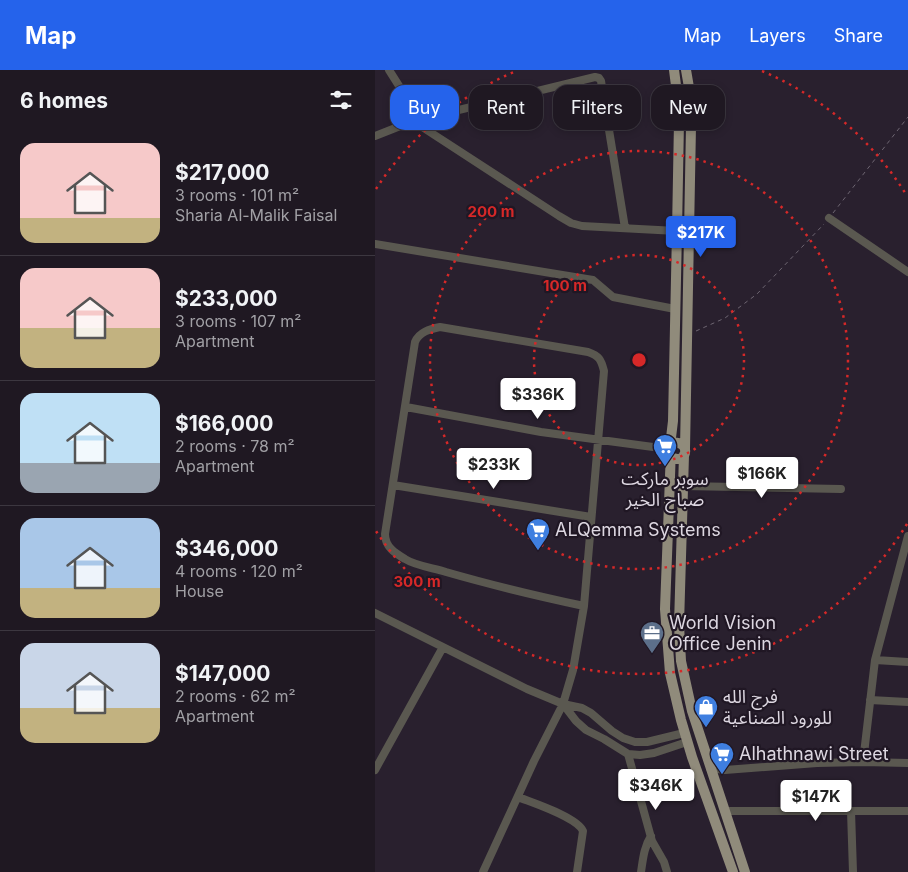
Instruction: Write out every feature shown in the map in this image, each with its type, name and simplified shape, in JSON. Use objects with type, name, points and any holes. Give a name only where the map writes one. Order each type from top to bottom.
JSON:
[{"type":"main road","points":[[674,70],[679,114],[673,421],[669,450],[670,477],[665,609],[667,641],[670,673],[686,737],[733,872]]},
{"type":"main road","points":[[686,70],[691,112],[685,452],[679,625],[681,661],[692,711],[745,872]]},
{"type":"main road","points":[[669,450],[674,443],[679,443],[684,446],[685,452]]},
{"type":"main road","points":[[697,772],[699,766],[703,764],[711,768]]},
{"type":"street","points":[[389,70],[397,85]]},
{"type":"street","points":[[459,110],[595,77],[599,78],[625,228]]},
{"type":"street","points":[[375,136],[390,130]]},
{"type":"street","points":[[431,130],[571,223],[581,226],[689,232]]},
{"type":"street","points":[[829,218],[908,272]]},
{"type":"street","points":[[375,244],[593,280],[613,297],[675,309]]},
{"type":"street","points":[[483,872],[563,704],[573,670],[584,606],[604,371],[598,356],[588,352],[440,328],[431,329],[415,340],[385,540],[387,545],[406,560],[462,577],[584,606]]},
{"type":"street","points":[[406,406],[541,432],[669,450]]},
{"type":"street","points":[[393,485],[591,517]]},
{"type":"street","points":[[683,486],[841,489]]},
{"type":"street","points":[[863,762],[875,660],[908,536]]},
{"type":"street","points":[[375,613],[527,689],[563,704],[582,708],[623,738],[635,742],[647,742],[686,737]]},
{"type":"street","points":[[375,770],[443,647]]},
{"type":"street","points":[[875,660],[908,662]]},
{"type":"street","points":[[869,700],[908,702]]},
{"type":"street","points":[[563,704],[576,721],[586,730],[628,754],[654,753],[686,737]]},
{"type":"street","points":[[628,754],[652,841],[664,862],[667,872]]},
{"type":"street","points":[[711,768],[725,770],[817,763],[908,763]]},
{"type":"street","points":[[518,797],[566,817],[581,827],[583,832],[577,872]]},
{"type":"street","points":[[851,810],[853,872]]},
{"type":"street","points":[[725,812],[908,810]]},
{"type":"street","points":[[641,872],[643,854],[651,836]]},
{"type":"path","points":[[687,336],[725,318],[757,294],[821,228],[908,117]]},
{"type":"place","name":"سوبر ماركت صباح الخير","points":[[665,467]]},
{"type":"place","name":"ALQemma Systems","points":[[538,551]]},
{"type":"place","name":"World Vision Office Jenin","points":[[652,654]]},
{"type":"place","name":"فرج الله للورود الصناعية","points":[[706,728]]},
{"type":"place","name":"Alhathnawi Street","points":[[722,775]]}]
